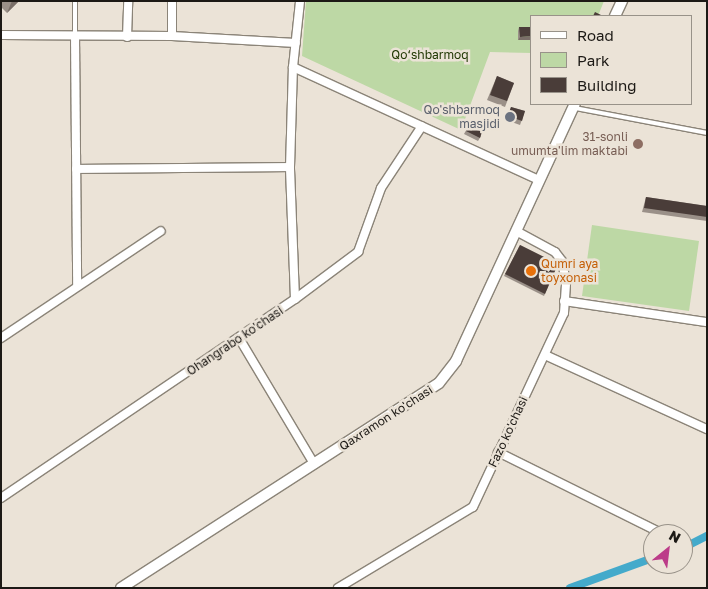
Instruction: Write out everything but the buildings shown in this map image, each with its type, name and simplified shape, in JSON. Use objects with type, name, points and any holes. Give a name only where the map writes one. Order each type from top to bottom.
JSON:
[{"type":"street","points":[[127,37],[128,1]]},
{"type":"street","points":[[172,1],[172,36]]},
{"type":"street","name":"Ohangrabo ko'chasi","points":[[1,498],[295,299],[290,167],[293,67],[300,1]]},
{"type":"street","points":[[616,15],[622,1]]},
{"type":"street","points":[[1,35],[172,36],[296,43]]},
{"type":"street","points":[[75,36],[77,286]]},
{"type":"street","points":[[293,67],[539,180]]},
{"type":"street","name":"Qaxramon ko'chasi","points":[[121,588],[439,383],[456,361],[574,106]]},
{"type":"street","points":[[295,299],[358,252],[381,188],[422,126]]},
{"type":"street","points":[[76,169],[290,167]]},
{"type":"street","points":[[1,338],[161,230]]},
{"type":"street","name":"Fazo ko'chasi","points":[[338,588],[472,507],[564,312],[566,282],[562,261],[555,252],[516,230]]},
{"type":"street","points":[[564,300],[707,322]]},
{"type":"street","points":[[239,338],[314,464]]},
{"type":"street","points":[[545,355],[707,429]]},
{"type":"street","points":[[498,452],[643,524]]},
{"type":"lane","points":[[75,1],[75,36]]},
{"type":"lane","points":[[574,106],[707,133]]},
{"type":"green space","name":"Qo‘shbarmoq","points":[[306,1],[604,1],[598,15],[530,15],[530,53],[490,52],[461,130],[302,56]]},
{"type":"green space","points":[[592,225],[699,241],[689,311],[582,296]]},
{"type":"waterway","points":[[693,543],[707,536]]},
{"type":"waterway","points":[[570,588],[643,562]]},
{"type":"place","name":"Qo'shbarmoq masjidi","points":[[510,117]]},
{"type":"place","name":"31-sonli umumta'lim maktabi","points":[[638,144]]},
{"type":"place","name":"Qumri aya toyxonasi","points":[[531,271]]}]
